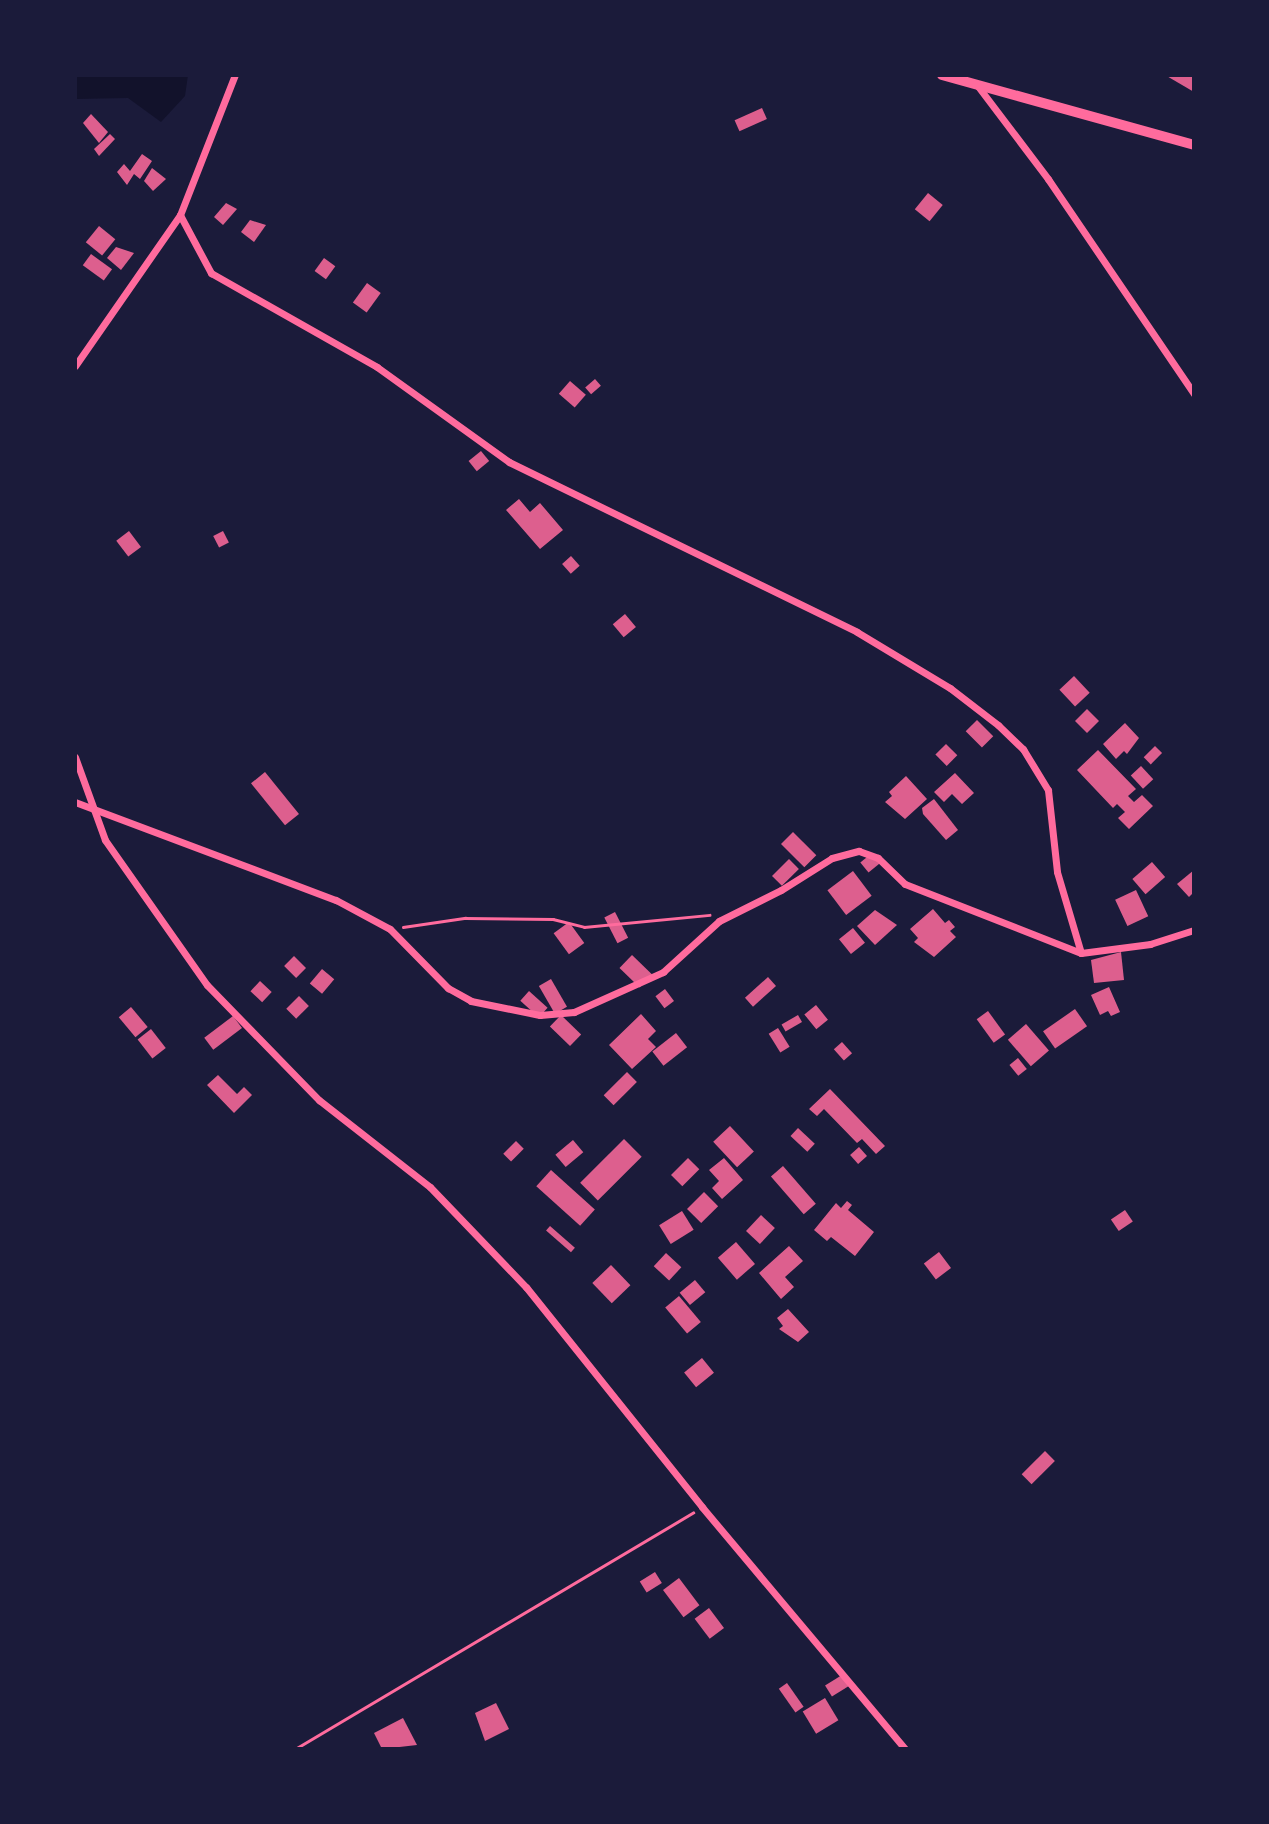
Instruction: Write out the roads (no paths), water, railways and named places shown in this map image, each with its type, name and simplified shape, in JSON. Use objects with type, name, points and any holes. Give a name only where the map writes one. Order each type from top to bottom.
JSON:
[{"type":"street","points":[[75,366],[180,215],[234,75]]},
{"type":"street","points":[[942,75],[1194,145]]},
{"type":"street","points":[[976,85],[1048,179],[1194,394]]},
{"type":"street","points":[[180,215],[211,272],[377,367],[509,462],[857,632],[950,688],[998,725],[1023,749],[1048,789],[1056,872],[1081,953]]},
{"type":"street","points":[[75,757],[105,840],[207,985],[301,1083],[430,1188],[526,1287],[702,1507],[905,1749]]},
{"type":"street","points":[[75,802],[336,900],[390,929],[448,988],[471,1001],[557,1016],[663,972],[705,929],[726,916],[781,890],[832,858],[859,851],[878,858],[905,884],[1081,953],[1150,944],[1194,930]]}]
